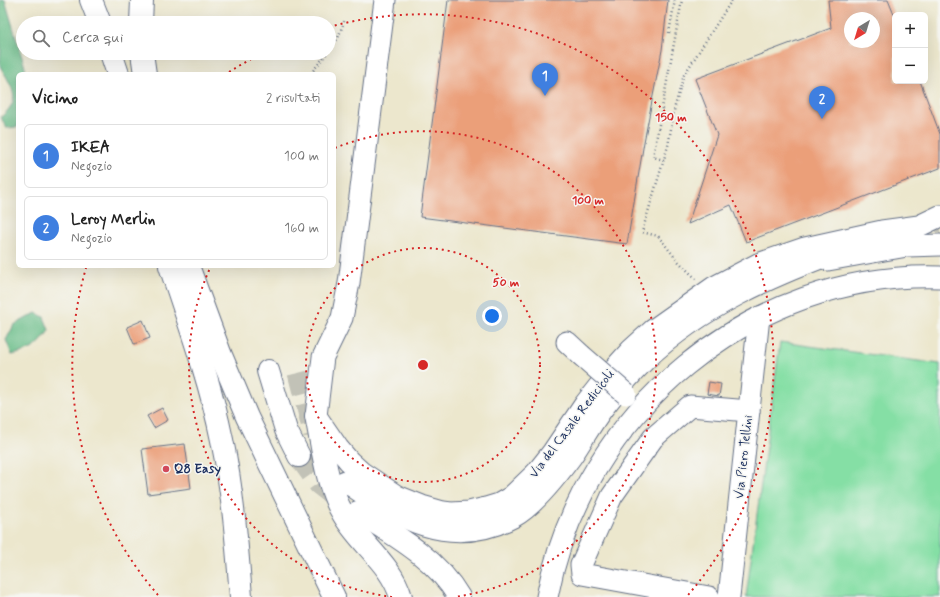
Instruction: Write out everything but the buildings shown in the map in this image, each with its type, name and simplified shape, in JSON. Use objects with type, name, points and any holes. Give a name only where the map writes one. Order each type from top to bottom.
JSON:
[{"type":"highway","points":[[87,0],[93,16]]},
{"type":"highway","points":[[91,0],[97,16]]},
{"type":"highway","points":[[141,16],[142,0]]},
{"type":"highway","points":[[106,60],[110,72]]},
{"type":"highway","points":[[113,60],[117,72]]},
{"type":"highway","points":[[143,60],[144,72]]},
{"type":"highway","points":[[171,268],[202,364],[222,440],[231,491],[241,597]]},
{"type":"highway","points":[[189,268],[220,353],[247,417],[334,597]]},
{"type":"highway","points":[[268,371],[286,430],[299,456]]},
{"type":"highway","points":[[316,416],[328,475],[337,504],[353,529],[386,567],[401,597]]},
{"type":"highway","points":[[358,512],[396,536],[419,553],[446,578],[459,597]]},
{"type":"street","points":[[316,416],[323,357],[342,318],[349,283],[385,0]]},
{"type":"street","name":"Via del Casale Redicicoli","points":[[316,416],[349,461],[367,476],[397,496],[422,506],[443,512],[465,513],[499,504],[511,497],[537,472],[552,453],[584,404],[631,350],[653,330],[714,287],[758,264],[806,248],[882,231],[919,226],[940,216]]},
{"type":"street","points":[[808,264],[893,248],[921,244],[940,244]]},
{"type":"street","points":[[345,481],[356,490],[400,515],[416,523],[441,530],[460,532],[487,527],[514,517],[536,499],[570,458],[603,408],[617,391],[645,360],[679,330],[710,310],[757,284],[851,247]]},
{"type":"street","points":[[547,597],[557,556],[585,488],[622,430],[667,381],[685,366],[719,341],[759,317],[803,298],[851,286],[896,278],[940,277]]},
{"type":"street","name":"Via Piero Tellini","points":[[729,597],[759,317]]},
{"type":"street","points":[[574,349],[642,408]]},
{"type":"street","points":[[709,597],[582,574],[581,565],[612,496],[653,438],[690,406],[749,411]]},
{"type":"path","points":[[669,33],[675,0]]},
{"type":"path","points":[[664,160],[653,157],[682,0]]},
{"type":"path","points":[[697,280],[677,260],[658,236],[642,232],[668,146],[675,106],[684,74],[732,0]]},
{"type":"path","points":[[336,41],[345,19]]},
{"type":"path","points":[[312,72],[321,60]]},
{"type":"green space","points":[[0,0],[5,0],[16,37],[16,60],[23,60],[26,72],[16,72],[16,127],[6,128],[1,117],[7,112],[14,98],[12,88],[0,65]]},
{"type":"green space","points":[[36,313],[44,317],[49,330],[38,345],[25,352],[12,355],[6,340],[14,325]]},
{"type":"green space","points":[[780,342],[940,364],[940,597],[746,597]]},
{"type":"tunnel","points":[[905,235],[940,231]]},
{"type":"tunnel","points":[[298,373],[314,435]]},
{"type":"tunnel","points":[[299,456],[319,484],[342,502]]},
{"type":"place","name":"IKEA","points":[[545,96]]},
{"type":"place","name":"Leroy Merlin","points":[[822,119]]},
{"type":"place","name":"Q8 Easy","points":[[166,469]]}]
